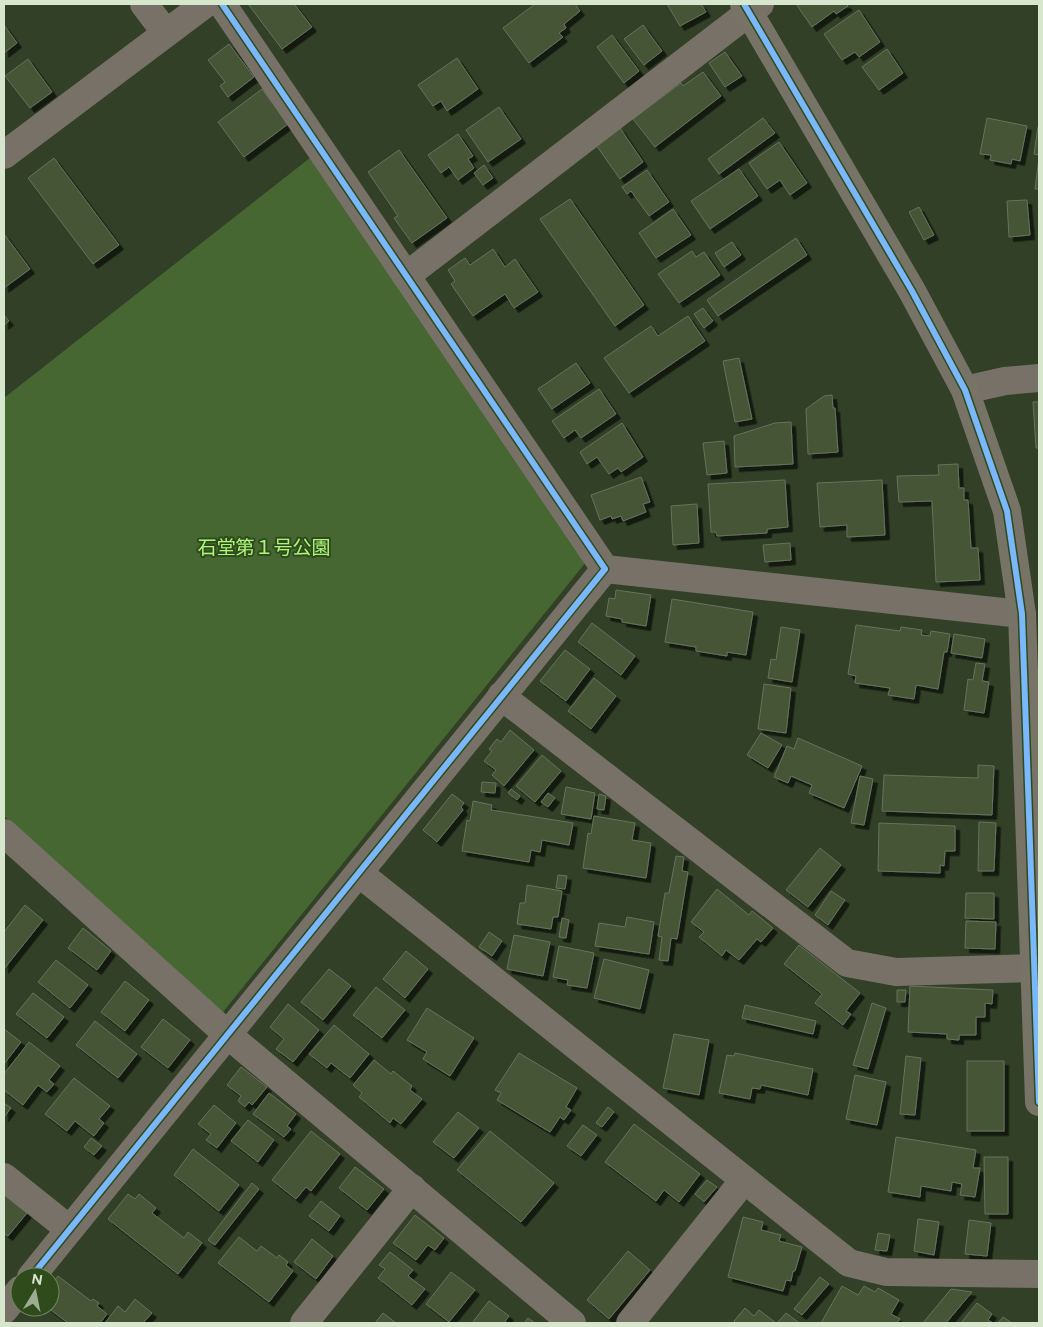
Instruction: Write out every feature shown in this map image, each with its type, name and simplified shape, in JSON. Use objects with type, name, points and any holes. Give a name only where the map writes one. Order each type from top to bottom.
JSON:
[{"type":"street","points":[[144,4],[166,33]]},
{"type":"street","points":[[4,155],[205,4]]},
{"type":"street","points":[[222,4],[314,137],[605,569],[1022,614]]},
{"type":"street","points":[[406,276],[750,6],[912,291],[965,390],[1008,511],[1022,614],[1039,1087]]},
{"type":"street","points":[[965,390],[1005,381],[1039,378]]},
{"type":"street","points":[[38,1267],[360,874],[501,696],[605,569]]},
{"type":"street","points":[[501,696],[847,962],[896,972],[1034,968]]},
{"type":"street","points":[[4,833],[228,1034],[572,1323]]},
{"type":"street","points":[[360,874],[849,1263],[886,1272],[1039,1274]]},
{"type":"street","points":[[4,1177],[69,1229]]},
{"type":"street","points":[[630,1323],[744,1180]]},
{"type":"street","points":[[304,1323],[412,1188]]},
{"type":"green space","name":"石堂第１号公園","points":[[315,154],[586,562],[223,1012],[4,816],[4,398]]},
{"type":"building","points":[[248,4],[294,4],[312,27],[282,49]]},
{"type":"building","points":[[535,4],[575,4],[580,11],[564,24],[566,28],[559,33],[563,37],[529,63],[503,28]]},
{"type":"building","points":[[667,4],[701,4],[706,12],[680,26]]},
{"type":"building","points":[[796,4],[846,4],[848,6],[836,14],[834,11],[812,27]]},
{"type":"building","points":[[859,10],[880,42],[859,57],[855,52],[842,60],[824,34]]},
{"type":"building","points":[[4,25],[17,43],[4,53]]},
{"type":"building","points":[[643,25],[662,51],[644,65],[624,39]]},
{"type":"building","points":[[612,35],[639,71],[624,83],[597,47]]},
{"type":"building","points":[[229,44],[254,77],[228,97],[220,86],[225,82],[208,60]]},
{"type":"building","points":[[887,49],[903,73],[879,90],[862,67]]},
{"type":"building","points":[[725,52],[742,76],[725,87],[709,63]]},
{"type":"building","points":[[457,58],[478,89],[447,111],[441,101],[433,106],[418,85]]},
{"type":"building","points":[[28,59],[52,92],[30,108],[5,76]]},
{"type":"building","points":[[703,72],[721,96],[655,147],[633,119],[681,83],[683,86]]},
{"type":"building","points":[[262,89],[288,124],[244,157],[218,122]]},
{"type":"building","points":[[499,107],[521,139],[488,162],[466,130]]},
{"type":"building","points":[[763,118],[775,133],[719,174],[708,159]]},
{"type":"building","points":[[987,118],[1027,126],[1020,161],[1012,159],[1011,164],[990,160],[991,155],[980,154]]},
{"type":"building","points":[[1039,127],[1039,155],[1034,154]]},
{"type":"building","points":[[620,128],[643,162],[620,179],[596,145]]},
{"type":"building","points":[[458,134],[473,156],[468,159],[474,168],[458,180],[449,167],[441,173],[428,155]]},
{"type":"building","points":[[779,142],[807,183],[790,195],[780,180],[767,189],[749,163]]},
{"type":"building","points":[[399,150],[447,218],[412,243],[394,218],[398,216],[368,172]]},
{"type":"building","points":[[54,158],[119,245],[93,264],[28,178]]},
{"type":"building","points":[[1039,158],[1039,189],[1035,189]]},
{"type":"building","points":[[484,165],[493,178],[483,185],[474,173]]},
{"type":"building","points":[[739,169],[758,196],[710,229],[691,201]]},
{"type":"building","points":[[647,170],[669,202],[649,216],[631,191],[627,194],[622,187]]},
{"type":"building","points":[[570,199],[644,305],[615,326],[540,219]]},
{"type":"building","points":[[1027,200],[1030,235],[1009,237],[1007,201]]},
{"type":"building","points":[[919,207],[934,235],[924,240],[909,212]]},
{"type":"building","points":[[673,209],[691,235],[656,258],[639,233]]},
{"type":"building","points":[[4,234],[30,269],[4,288]]},
{"type":"building","points":[[796,238],[807,255],[718,316],[707,300]]},
{"type":"building","points":[[732,242],[741,255],[724,267],[715,253]]},
{"type":"building","points":[[493,249],[505,267],[515,259],[538,292],[514,308],[505,294],[473,316],[451,284],[455,281],[448,270],[465,258],[470,265]]},
{"type":"building","points":[[692,251],[696,257],[704,252],[720,275],[679,303],[658,274]]},
{"type":"building","points":[[703,308],[713,321],[704,328],[694,314]]},
{"type":"building","points":[[4,315],[9,321],[4,325]]},
{"type":"building","points":[[688,316],[705,341],[629,393],[604,358],[651,326],[658,336]]},
{"type":"building","points":[[739,358],[752,419],[735,422],[723,361]]},
{"type":"building","points":[[576,363],[590,383],[552,409],[538,389]]},
{"type":"building","points":[[599,389],[616,414],[581,438],[575,430],[564,438],[552,421]]},
{"type":"building","points":[[832,395],[833,408],[835,408],[838,452],[808,454],[806,409],[824,396]]},
{"type":"building","points":[[1033,402],[1039,402],[1039,448],[1036,448]]},
{"type":"building","points":[[791,422],[793,464],[735,467],[734,436],[775,423]]},
{"type":"building","points":[[622,423],[643,457],[621,472],[618,468],[609,474],[597,457],[587,464],[580,452]]},
{"type":"building","points":[[724,441],[727,473],[707,475],[703,443]]},
{"type":"building","points":[[958,464],[959,488],[964,488],[964,500],[968,500],[971,548],[978,548],[980,580],[936,582],[932,501],[899,502],[897,476],[939,475],[938,465]]},
{"type":"building","points":[[641,477],[650,502],[643,504],[646,512],[623,521],[621,516],[612,519],[611,516],[600,520],[591,495]]},
{"type":"building","points":[[785,480],[788,527],[767,529],[767,533],[717,536],[716,532],[711,532],[708,484]]},
{"type":"building","points":[[882,480],[885,535],[847,537],[847,525],[820,527],[817,483]]},
{"type":"building","points":[[697,504],[699,543],[673,545],[671,506]]},
{"type":"building","points":[[790,543],[791,560],[765,562],[763,545]]},
{"type":"building","points":[[616,590],[651,595],[646,626],[622,622],[622,619],[606,616],[609,598],[615,599]]},
{"type":"building","points":[[672,599],[753,612],[746,655],[727,652],[727,656],[696,651],[696,647],[665,642]]},
{"type":"building","points":[[592,623],[635,656],[621,675],[578,642]]},
{"type":"building","points":[[856,625],[900,631],[901,627],[922,630],[921,635],[930,636],[931,631],[950,634],[947,652],[944,652],[938,689],[916,685],[914,699],[888,695],[890,688],[855,683],[856,676],[848,674]]},
{"type":"building","points":[[781,627],[800,630],[792,682],[768,678],[771,659],[776,660]]},
{"type":"building","points":[[954,634],[985,639],[982,658],[951,653]]},
{"type":"building","points":[[565,650],[590,669],[566,701],[540,681]]},
{"type":"building","points":[[976,663],[985,664],[982,681],[989,682],[984,713],[964,710],[968,679],[973,680]]},
{"type":"building","points":[[594,678],[616,696],[591,729],[568,711]]},
{"type":"building","points":[[764,684],[791,688],[786,733],[758,729]]},
{"type":"building","points":[[510,730],[534,750],[504,786],[492,775],[496,770],[484,761],[492,751],[489,749],[497,739],[501,742]]},
{"type":"building","points":[[761,733],[782,745],[768,768],[747,755]]},
{"type":"building","points":[[798,738],[862,766],[844,808],[809,793],[812,785],[791,776],[788,783],[774,777],[787,746],[794,749]]},
{"type":"building","points":[[542,755],[561,771],[535,802],[516,786]]},
{"type":"building","points":[[978,765],[994,766],[992,815],[882,811],[884,775],[978,778]]},
{"type":"building","points":[[860,776],[873,779],[864,825],[851,823]]},
{"type":"building","points":[[482,782],[496,783],[495,793],[481,792]]},
{"type":"building","points":[[566,787],[595,793],[591,819],[561,814]]},
{"type":"building","points":[[511,789],[520,796],[517,800],[508,793]]},
{"type":"building","points":[[548,793],[555,798],[548,807],[541,802]]},
{"type":"building","points":[[452,794],[464,803],[461,807],[463,810],[437,842],[423,830]]},
{"type":"building","points":[[599,794],[606,796],[604,810],[597,809]]},
{"type":"building","points":[[473,801],[492,805],[491,810],[573,823],[569,845],[542,840],[540,852],[531,850],[529,862],[462,851],[467,820],[470,821]]},
{"type":"building","points":[[594,816],[635,823],[632,840],[651,843],[646,878],[583,868],[588,833],[591,834]]},
{"type":"building","points":[[979,822],[996,823],[994,871],[978,871]]},
{"type":"building","points":[[879,823],[955,826],[955,851],[945,851],[944,866],[940,865],[940,873],[878,871]]},
{"type":"building","points":[[820,848],[841,865],[808,907],[786,890]]},
{"type":"building","points":[[676,856],[684,857],[682,871],[688,872],[677,939],[671,938],[668,961],[659,960],[662,937],[658,936],[665,893],[669,893]]},
{"type":"building","points":[[558,875],[567,876],[565,889],[556,888]]},
{"type":"building","points":[[527,885],[562,891],[558,917],[553,917],[551,929],[517,924],[520,903],[525,903]]},
{"type":"building","points":[[717,889],[749,915],[752,911],[773,928],[761,942],[757,939],[739,960],[726,950],[722,956],[699,937],[704,932],[691,922]]},
{"type":"building","points":[[831,891],[845,900],[828,925],[815,915]]},
{"type":"building","points":[[966,893],[994,893],[994,919],[965,918]]},
{"type":"building","points":[[25,905],[43,920],[4,969],[4,932]]},
{"type":"building","points":[[627,917],[654,922],[649,954],[595,946],[599,923],[625,927]]},
{"type":"building","points":[[562,918],[569,920],[566,938],[559,937]]},
{"type":"building","points":[[966,921],[996,922],[995,949],[965,948]]},
{"type":"building","points":[[83,928],[111,951],[97,970],[68,948]]},
{"type":"building","points":[[489,932],[502,941],[492,956],[479,947]]},
{"type":"building","points":[[514,935],[550,942],[543,976],[507,969]]},
{"type":"building","points":[[799,945],[860,993],[846,1011],[851,1014],[843,1025],[815,1003],[822,994],[784,964]]},
{"type":"building","points":[[559,946],[594,953],[587,988],[567,985],[568,980],[553,977]]},
{"type":"building","points":[[406,951],[428,969],[405,998],[383,979]]},
{"type":"building","points":[[604,959],[649,970],[640,1009],[594,998]]},
{"type":"building","points":[[56,960],[88,985],[70,1008],[38,982]]},
{"type":"building","points":[[329,969],[351,986],[323,1020],[301,1002]]},
{"type":"building","points":[[125,981],[149,1000],[125,1031],[101,1012]]},
{"type":"building","points":[[910,986],[993,990],[992,1004],[985,1003],[985,1017],[976,1017],[976,1035],[959,1035],[959,1040],[947,1039],[947,1034],[908,1032]]},
{"type":"building","points":[[376,987],[405,1010],[382,1038],[353,1015]]},
{"type":"building","points":[[897,990],[906,990],[905,1002],[897,1002]]},
{"type":"building","points":[[33,993],[64,1017],[47,1038],[16,1014]]},
{"type":"building","points":[[872,1003],[886,1008],[868,1069],[853,1065]]},
{"type":"building","points":[[288,1004],[319,1030],[293,1062],[276,1049],[284,1039],[270,1027]]},
{"type":"building","points":[[745,1005],[816,1021],[813,1034],[742,1018]]},
{"type":"building","points":[[427,1008],[474,1038],[450,1076],[423,1059],[427,1052],[407,1040]]},
{"type":"building","points":[[163,1019],[190,1040],[168,1068],[141,1047]]},
{"type":"building","points":[[95,1021],[137,1054],[118,1078],[76,1045]]},
{"type":"building","points":[[334,1025],[369,1054],[350,1078],[331,1063],[327,1068],[309,1054]]},
{"type":"building","points":[[4,1029],[21,1042],[4,1064]]},
{"type":"building","points":[[674,1034],[709,1040],[699,1095],[663,1088]]},
{"type":"building","points":[[29,1042],[60,1066],[49,1080],[54,1084],[47,1092],[38,1085],[23,1105],[4,1090],[4,1074]]},
{"type":"building","points":[[519,1053],[577,1088],[566,1107],[571,1110],[564,1120],[560,1117],[550,1132],[497,1100],[501,1093],[495,1090]]},
{"type":"building","points":[[735,1053],[813,1069],[808,1095],[761,1085],[760,1089],[752,1088],[750,1099],[719,1093],[727,1055],[734,1056]]},
{"type":"building","points":[[906,1056],[921,1058],[915,1115],[900,1114]]},
{"type":"building","points":[[374,1060],[391,1074],[393,1071],[412,1086],[410,1090],[422,1099],[401,1124],[393,1118],[390,1123],[359,1097],[362,1093],[353,1085]]},
{"type":"building","points":[[967,1061],[1004,1061],[1004,1131],[967,1131]]},
{"type":"building","points":[[241,1067],[267,1087],[252,1105],[249,1102],[245,1107],[238,1101],[241,1096],[227,1085]]},
{"type":"building","points":[[855,1075],[886,1082],[877,1125],[846,1119]]},
{"type":"building","points":[[74,1078],[110,1106],[99,1119],[104,1123],[94,1136],[75,1121],[67,1131],[45,1114]]},
{"type":"building","points":[[269,1093],[296,1114],[287,1126],[291,1129],[284,1137],[253,1114]]},
{"type":"building","points":[[4,1103],[11,1108],[4,1117]]},
{"type":"building","points":[[214,1105],[236,1123],[217,1148],[206,1140],[211,1134],[198,1124]]},
{"type":"building","points":[[608,1107],[614,1112],[602,1127],[596,1123]]},
{"type":"building","points":[[458,1112],[479,1128],[454,1158],[433,1142]]},
{"type":"building","points":[[248,1120],[274,1140],[258,1162],[231,1141]]},
{"type":"building","points":[[634,1124],[700,1174],[679,1202],[664,1190],[656,1201],[605,1162]]},
{"type":"building","points":[[583,1125],[597,1135],[581,1156],[567,1146]]},
{"type":"building","points":[[311,1131],[340,1154],[311,1191],[306,1187],[296,1199],[272,1180]]},
{"type":"building","points":[[490,1131],[554,1183],[521,1222],[457,1170]]},
{"type":"building","points":[[896,1137],[976,1150],[973,1168],[980,1168],[975,1197],[960,1195],[962,1184],[952,1182],[951,1191],[921,1186],[920,1197],[888,1192]]},
{"type":"building","points":[[91,1138],[102,1146],[94,1155],[84,1147]]},
{"type":"building","points":[[193,1149],[239,1185],[219,1211],[174,1175]]},
{"type":"building","points":[[984,1157],[1008,1157],[1008,1214],[985,1214]]},
{"type":"building","points":[[355,1167],[384,1189],[367,1210],[339,1188]]},
{"type":"building","points":[[707,1180],[717,1187],[704,1202],[695,1194]]},
{"type":"building","points":[[252,1183],[259,1189],[215,1245],[208,1240]]},
{"type":"building","points":[[128,1194],[135,1199],[139,1194],[156,1208],[152,1213],[184,1238],[188,1232],[202,1243],[178,1274],[108,1219]]},
{"type":"building","points":[[4,1195],[27,1213],[8,1236],[4,1233]]},
{"type":"building","points":[[321,1201],[340,1216],[329,1231],[309,1216]]},
{"type":"building","points":[[415,1215],[444,1238],[435,1250],[428,1245],[416,1260],[393,1243]]},
{"type":"building","points":[[743,1217],[763,1222],[761,1230],[781,1235],[779,1241],[802,1247],[791,1281],[786,1280],[783,1291],[728,1277]]},
{"type":"building","points":[[918,1219],[939,1222],[934,1255],[914,1251]]},
{"type":"building","points":[[969,1220],[991,1223],[987,1256],[965,1254]]},
{"type":"building","points":[[878,1233],[890,1235],[887,1251],[875,1250]]},
{"type":"building","points":[[239,1237],[257,1251],[261,1246],[277,1258],[279,1255],[288,1262],[286,1265],[293,1271],[269,1302],[218,1263]]},
{"type":"building","points":[[312,1239],[333,1256],[316,1279],[294,1262]]},
{"type":"building","points":[[628,1251],[650,1270],[609,1319],[587,1300]]},
{"type":"building","points":[[390,1252],[413,1270],[408,1276],[425,1289],[412,1305],[378,1278],[385,1269],[379,1265]]},
{"type":"building","points":[[451,1272],[475,1290],[449,1322],[426,1304]]},
{"type":"building","points":[[820,1277],[829,1284],[802,1315],[794,1309]]},
{"type":"building","points":[[60,1278],[91,1301],[93,1299],[99,1303],[97,1306],[107,1314],[100,1323],[68,1323],[60,1317]]},
{"type":"building","points":[[842,1286],[858,1295],[864,1286],[875,1292],[878,1288],[899,1300],[891,1314],[900,1319],[897,1323],[821,1323]]},
{"type":"building","points":[[951,1289],[972,1292],[946,1323],[923,1323]]},
{"type":"building","points":[[135,1299],[152,1313],[143,1323],[105,1323],[118,1306],[125,1312]]},
{"type":"building","points":[[489,1301],[509,1316],[504,1323],[472,1323]]},
{"type":"building","points":[[977,1303],[992,1314],[988,1320],[993,1323],[961,1323]]},
{"type":"building","points":[[745,1308],[754,1316],[759,1310],[776,1323],[736,1323],[734,1321]]},
{"type":"building","points":[[383,1313],[396,1323],[375,1323]]},
{"type":"building","points":[[786,1313],[798,1322],[777,1323]]},
{"type":"building","points":[[1003,1317],[1012,1323],[998,1323]]},
{"type":"building","points":[[528,1318],[535,1323],[524,1323]]},
{"type":"cycle path","points":[[39,1267],[605,569],[222,4]]},
{"type":"cycle path","points":[[744,4],[912,291],[965,390],[1007,511],[1022,614],[1039,1102]]}]
